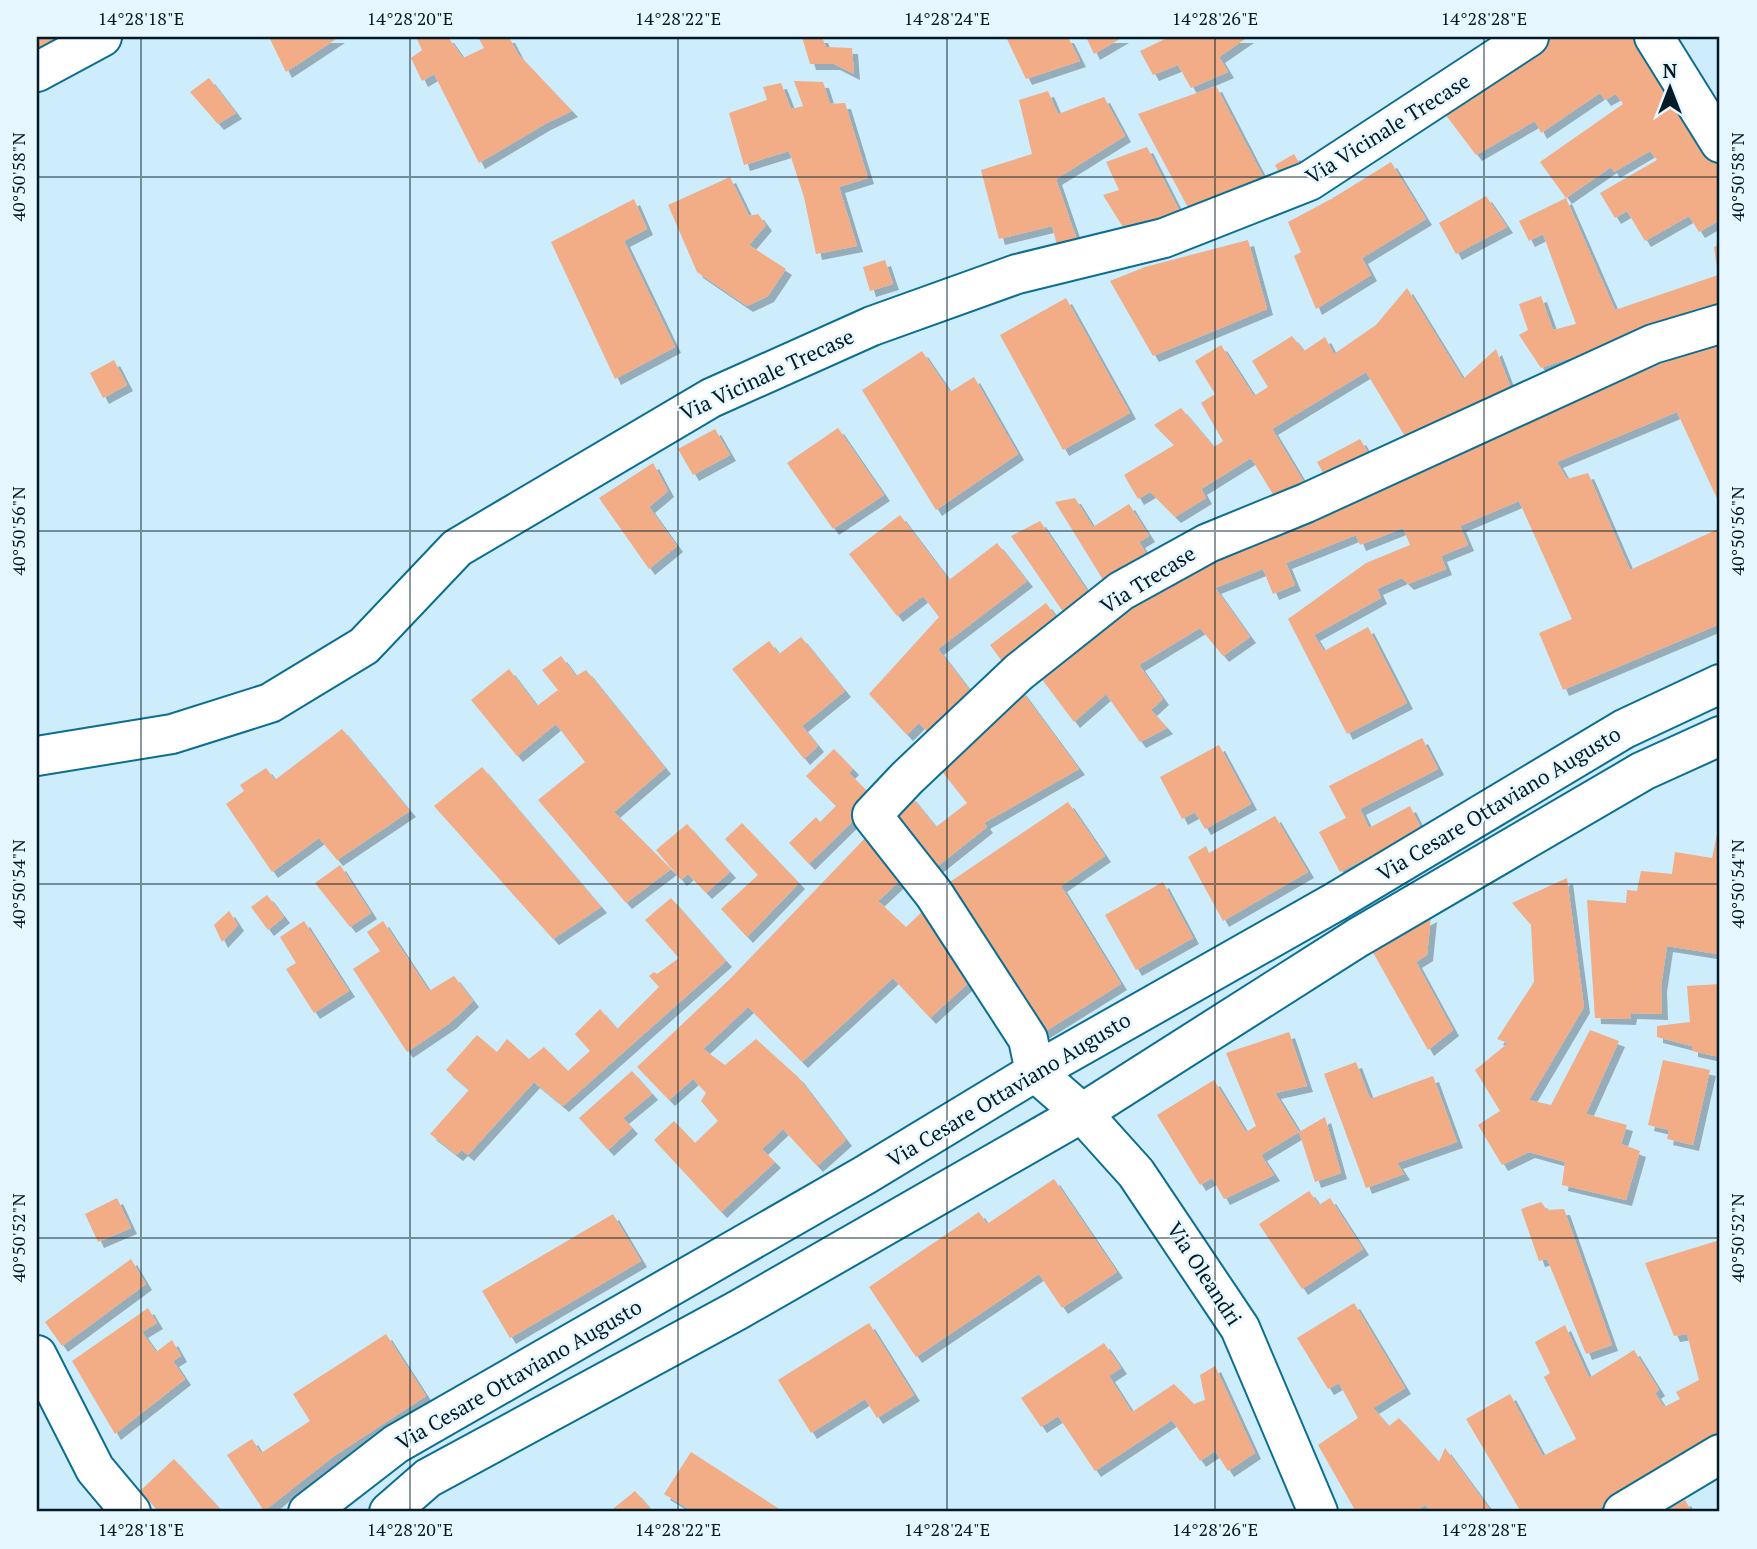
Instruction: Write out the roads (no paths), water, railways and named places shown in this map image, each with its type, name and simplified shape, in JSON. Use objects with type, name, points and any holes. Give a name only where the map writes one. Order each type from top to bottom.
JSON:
[{"type":"street","points":[[37,72],[102,37]]},
{"type":"street","name":"Via Vicinale Trecase","points":[[37,756],[172,734],[270,702],[364,646],[457,548],[711,398],[872,326],[1017,274],[1164,238],[1308,181],[1529,37]]},
{"type":"street","points":[[1654,37],[1720,143]]},
{"type":"street","name":"Via Trecase","points":[[1035,1072],[1028,1039],[934,894],[872,815],[907,778],[1020,672],[1121,591],[1208,543],[1306,503],[1653,344],[1720,324]]},
{"type":"street","name":"Via Cesare Ottaviano Augusto","points":[[308,1512],[396,1444],[865,1175],[1035,1072],[1335,902],[1624,729],[1720,684]]},
{"type":"street","name":"Via Cesare Ottaviano Augusto","points":[[389,1512],[428,1478],[738,1310],[1082,1113],[1357,938],[1643,771],[1720,736]]},
{"type":"street","name":"Via Oleandri","points":[[1035,1072],[1082,1113],[1136,1173],[1240,1328],[1318,1512]]},
{"type":"street","points":[[37,1355],[95,1469],[131,1512]]},
{"type":"street","points":[[1623,1512],[1720,1454]]}]
